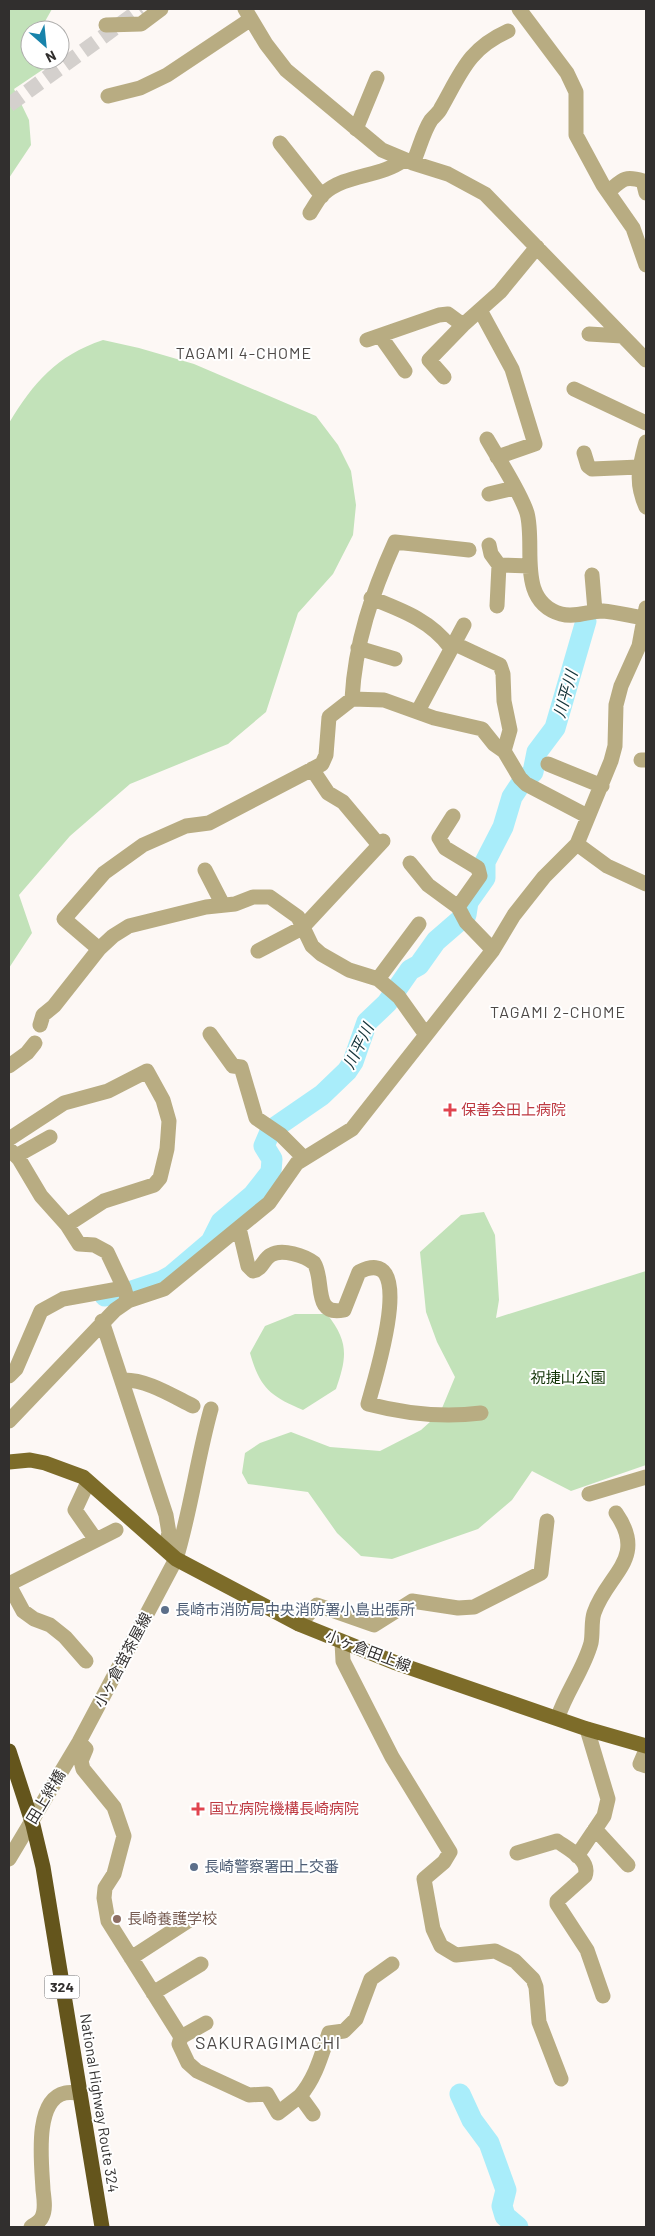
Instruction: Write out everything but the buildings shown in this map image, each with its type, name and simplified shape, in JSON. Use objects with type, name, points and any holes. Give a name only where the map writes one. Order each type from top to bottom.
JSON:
[{"type":"highway","name":"National Highway Route 324","points":[[9,1751],[33,1825],[43,1867],[102,2227]]},
{"type":"main road","name":"小ヶ倉田上線","points":[[9,1462],[30,1460],[45,1463],[83,1477],[176,1559],[299,1624],[342,1642],[588,1729],[646,1746]]},
{"type":"street","points":[[106,26],[141,24],[161,9]]},
{"type":"street","points":[[519,9],[567,73],[576,92],[576,135],[608,192],[633,228],[646,265]]},
{"type":"street","points":[[108,96],[140,88],[168,75],[248,14],[266,44],[286,70],[382,150],[409,162],[448,174],[485,194],[646,360]]},
{"type":"street","points":[[310,213],[322,196],[344,181],[378,174],[409,162],[431,120],[441,110],[461,69],[475,52],[491,39],[508,31]]},
{"type":"street","points":[[356,129],[377,78]]},
{"type":"street","points":[[280,143],[322,196]]},
{"type":"street","points":[[608,192],[625,178],[632,178],[643,181],[646,193]]},
{"type":"street","points":[[444,377],[429,360],[463,324],[517,274],[527,256],[537,247]]},
{"type":"street","points":[[480,310],[512,369],[535,444],[497,456]]},
{"type":"street","points":[[405,371],[374,338],[439,315],[448,314],[463,324]]},
{"type":"street","points":[[589,334],[622,336]]},
{"type":"street","points":[[574,389],[646,424]]},
{"type":"street","points":[[9,1376],[16,1369],[41,1311],[63,1299],[126,1295],[164,1289],[269,1203],[293,1169],[304,1158],[352,1130],[493,950],[514,915],[544,877],[576,844],[602,786],[615,746],[616,705],[621,686],[639,646],[645,613],[596,611],[577,616],[561,614],[550,608],[540,599],[532,586],[530,536],[526,512],[487,439]]},
{"type":"street","points":[[646,442],[639,467],[638,486],[646,507]]},
{"type":"street","points":[[584,453],[588,466],[592,468],[639,467]]},
{"type":"street","points":[[489,494],[514,488]]},
{"type":"street","points":[[352,699],[358,648],[371,598],[395,542],[470,550]]},
{"type":"street","points":[[489,545],[491,554],[500,565],[497,606]]},
{"type":"street","points":[[500,565],[530,566]]},
{"type":"street","points":[[592,575],[596,611]]},
{"type":"street","points":[[371,598],[416,617],[436,630],[452,645],[500,665],[503,674],[504,700],[510,730],[504,752]]},
{"type":"street","points":[[418,711],[464,625]]},
{"type":"street","points":[[358,648],[395,659]]},
{"type":"street","points":[[99,949],[64,919],[104,873],[143,845],[186,826],[208,823],[322,764],[326,755],[329,717],[352,699],[384,700],[434,718],[482,729],[494,744],[504,752],[523,781],[587,816]]},
{"type":"street","points":[[556,763],[602,786]]},
{"type":"street","points":[[258,951],[302,928],[381,843],[342,802],[328,793],[312,769]]},
{"type":"street","points":[[453,816],[438,838],[445,848],[478,868],[480,876],[462,915]]},
{"type":"street","points":[[576,844],[608,866],[646,884]]},
{"type":"street","points":[[410,863],[428,885],[462,915],[493,950]]},
{"type":"street","points":[[205,870],[223,905]]},
{"type":"street","points":[[40,1025],[43,1015],[54,1006],[99,949],[113,936],[129,926],[235,904],[253,897],[270,897],[298,917],[312,946],[320,954],[349,970],[378,979],[395,994],[426,1035]]},
{"type":"street","points":[[378,979],[419,924]]},
{"type":"street","points":[[210,1034],[233,1066],[241,1068],[256,1118],[281,1135],[304,1158]]},
{"type":"street","points":[[9,1066],[27,1053],[35,1043]]},
{"type":"street","points":[[9,1139],[64,1103],[108,1092],[147,1071],[162,1100],[169,1121],[167,1149],[160,1178],[154,1185],[104,1201],[67,1225]]},
{"type":"street","points":[[50,1137],[12,1153],[41,1196],[67,1225],[79,1244],[94,1244],[107,1252],[126,1295]]},
{"type":"street","points":[[239,1228],[248,1266],[253,1271],[260,1268],[271,1254],[278,1253],[299,1256],[314,1263],[323,1304],[328,1310],[336,1312],[344,1310],[350,1301],[360,1272],[370,1268],[381,1270],[387,1276],[391,1284],[388,1326],[368,1404],[398,1412],[452,1416],[480,1414]]},
{"type":"street","points":[[9,1421],[126,1295]]},
{"type":"street","points":[[102,1321],[166,1515],[168,1533],[165,1548]]},
{"type":"street","points":[[122,1380],[134,1379],[169,1393],[193,1406]]},
{"type":"street","name":"小ヶ倉蛍茶屋線","points":[[68,1760],[176,1559],[186,1528],[202,1443],[211,1409]]},
{"type":"street","points":[[589,1494],[646,1477]]},
{"type":"street","points":[[88,1482],[75,1510],[96,1540]]},
{"type":"street","points":[[558,1717],[565,1696],[591,1643],[594,1612],[623,1564],[628,1532],[616,1514]]},
{"type":"street","points":[[299,1624],[317,1605],[374,1625],[412,1601],[458,1608],[474,1607],[541,1573],[547,1521]]},
{"type":"street","points":[[86,1661],[66,1637],[50,1625],[34,1619],[23,1611],[9,1584],[116,1530]]},
{"type":"street","points":[[342,1642],[342,1661],[392,1757],[450,1852],[444,1862],[424,1879],[431,1922],[441,1946],[456,1955],[495,1951],[523,1968],[536,1988],[539,2022],[561,2078]]},
{"type":"street","points":[[577,1856],[604,1816],[608,1799],[588,1729]]},
{"type":"street","points":[[79,1742],[86,1749],[81,1762],[83,1768],[114,1807],[124,1836],[114,1874],[105,1888],[104,1898],[108,1921],[181,2037]]},
{"type":"street","points":[[646,1750],[640,1764],[646,1766]]},
{"type":"street","name":"田上絆橋","points":[[9,1859],[68,1760]]},
{"type":"street","points":[[595,1829],[628,1865]]},
{"type":"street","points":[[517,1853],[557,1841],[585,1863],[587,1871],[585,1876],[557,1901],[557,1904],[587,1950],[604,1996]]},
{"type":"street","points":[[131,1958],[191,1919]]},
{"type":"street","points":[[153,1993],[201,1964]]},
{"type":"street","points":[[206,2023],[181,2037],[178,2044],[188,2063],[197,2071],[249,2095],[267,2094],[278,2113],[300,2096],[311,2084],[329,2033],[344,2031],[356,2020],[371,1979],[392,1964]]},
{"type":"street","points":[[31,2227],[39,2221],[44,2212],[41,2152],[44,2118],[49,2104],[57,2096],[66,2092],[80,2093]]},
{"type":"street","points":[[300,2096],[313,2114]]},
{"type":"green space","points":[[9,9],[52,9],[46,20],[20,20],[20,70],[42,70],[14,89],[29,120],[31,145],[9,178]]},
{"type":"green space","points":[[103,340],[194,364],[316,416],[338,445],[351,471],[356,505],[353,535],[333,574],[298,613],[266,712],[228,744],[130,784],[70,836],[19,895],[32,933],[9,968],[9,423],[37,383],[59,362],[86,346]]},
{"type":"green space","name":"祝捷山公園","points":[[484,1212],[495,1235],[499,1300],[496,1318],[646,1271],[646,1465],[571,1491],[532,1471],[512,1500],[478,1529],[392,1559],[361,1556],[337,1533],[308,1492],[248,1484],[242,1473],[245,1453],[260,1443],[291,1432],[330,1447],[380,1451],[421,1430],[440,1413],[455,1377],[437,1342],[426,1312],[420,1252],[461,1215]]},
{"type":"green space","points":[[295,1314],[327,1314],[339,1333],[344,1350],[344,1359],[336,1389],[303,1410],[274,1395],[262,1383],[250,1353],[265,1326]]},
{"type":"waterway","name":"川平川","points":[[105,1296],[132,1291],[162,1281],[171,1276],[211,1242],[221,1222],[253,1195],[271,1172],[272,1159],[264,1146],[270,1132],[322,1095],[347,1071],[353,1062],[367,1022],[387,1003],[410,970],[419,965],[436,941],[466,915],[468,902],[485,878],[485,862],[503,827],[512,797],[520,785],[533,772],[537,752],[555,728],[586,621]]},
{"type":"waterway","points":[[460,2094],[472,2120],[489,2143],[506,2190],[502,2206],[505,2216],[518,2227]]},
{"type":"tunnel","points":[[9,105],[141,9]]},
{"type":"place","name":"保善会田上病院","points":[[450,1110]]},
{"type":"place","name":"長崎市消防局中央消防署小島出張所","points":[[165,1610]]},
{"type":"place","name":"国立病院機構長崎病院","points":[[198,1809]]},
{"type":"place","name":"長崎警察署田上交番","points":[[194,1867]]},
{"type":"place","name":"長崎養護学校","points":[[117,1919]]},
{"type":"district","name":"TAGAMI 4-CHOME","points":[[244,353]]},
{"type":"district","name":"TAGAMI 2-CHOME","points":[[558,1012]]},
{"type":"district","name":"SAKURAGIMACHI","points":[[268,2043]]}]
